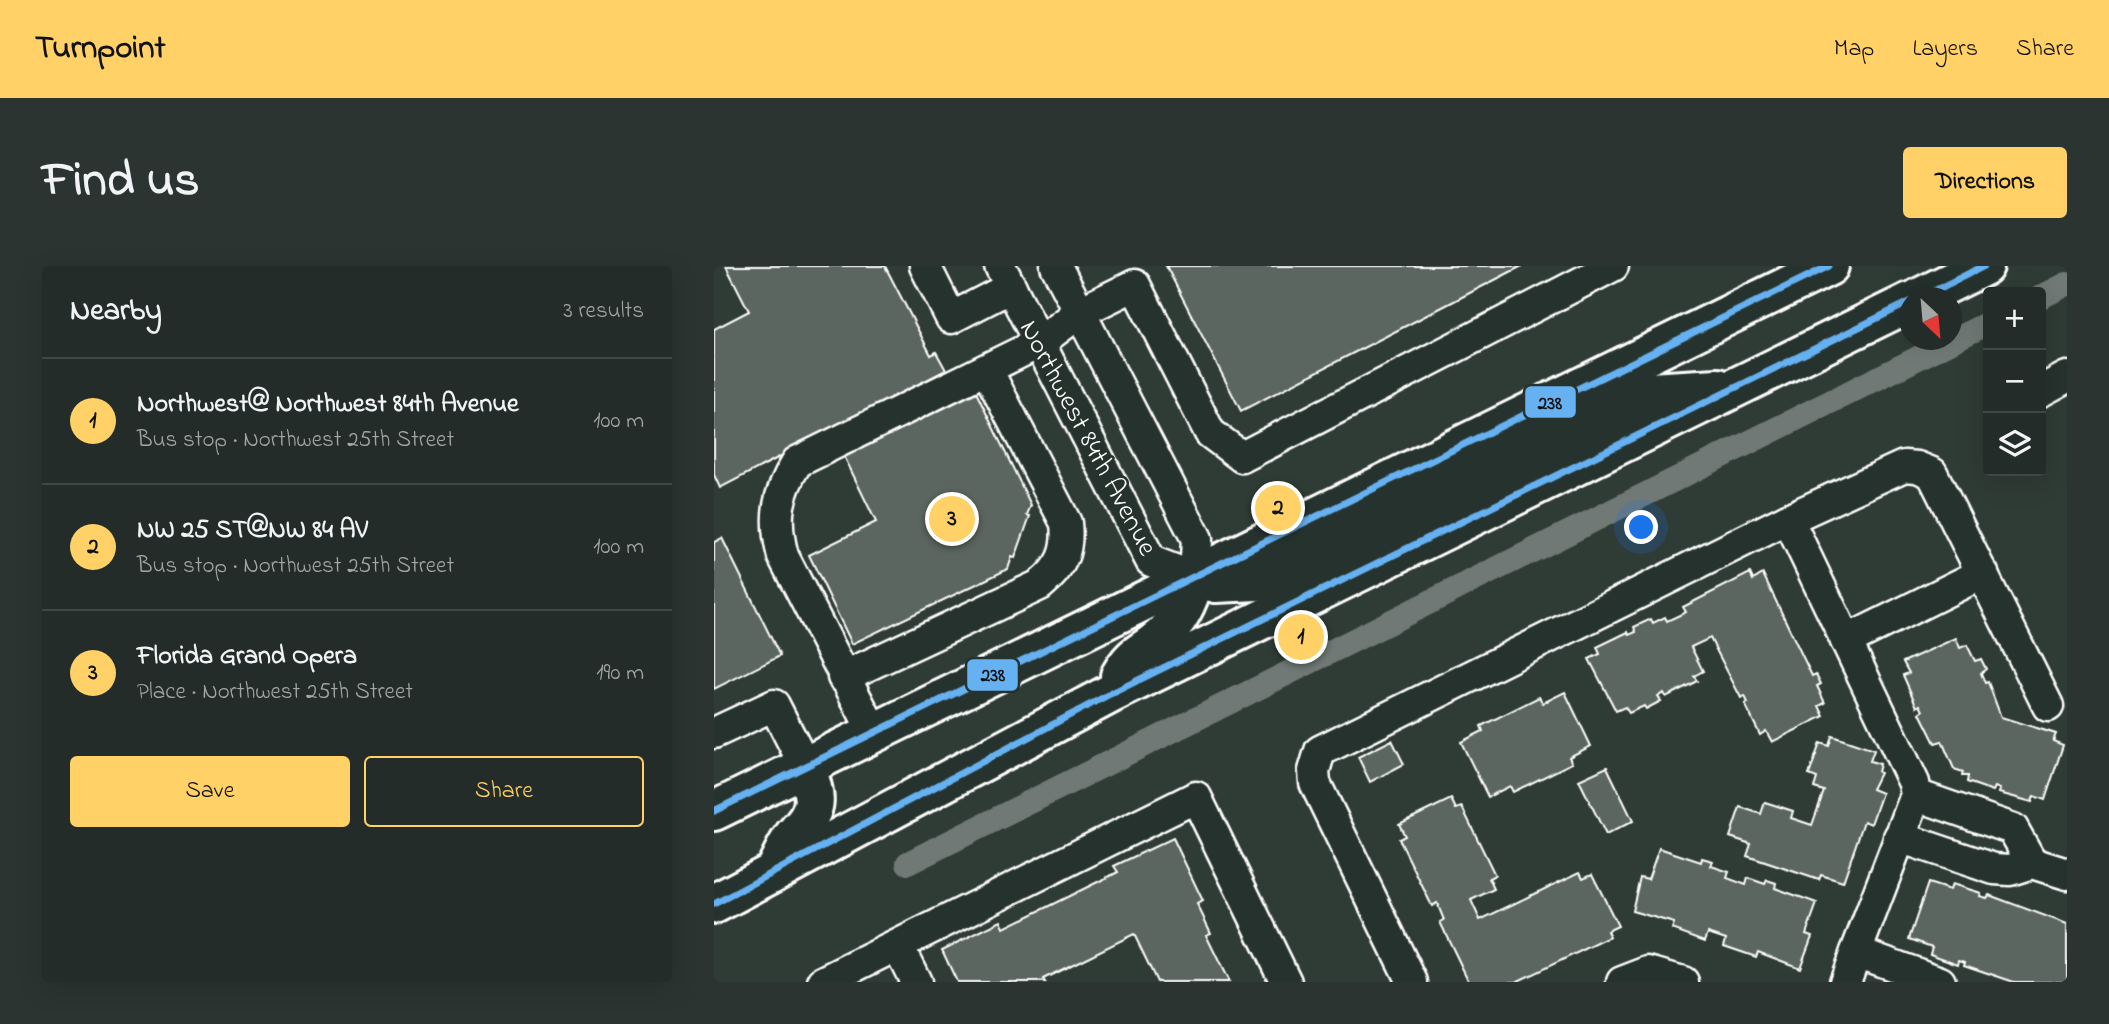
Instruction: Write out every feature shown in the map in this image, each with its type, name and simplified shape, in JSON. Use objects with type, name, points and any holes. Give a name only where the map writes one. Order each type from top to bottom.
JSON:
[{"type":"main road","points":[[714,811],[1829,266]]},
{"type":"main road","points":[[1941,287],[1984,266]]},
{"type":"main road","points":[[714,904],[1110,694],[1899,307]]},
{"type":"main road","points":[[1195,578],[1236,584],[1278,573],[1650,392],[1737,387]]},
{"type":"main road","points":[[1110,694],[1132,656],[1158,640],[1182,612],[1195,578]]},
{"type":"main road","points":[[774,871],[795,833],[811,816],[814,796],[805,766]]},
{"type":"street","points":[[925,266],[951,318],[1005,276]]},
{"type":"street","name":"Northwest 84th Avenue","points":[[1005,276],[1151,561],[1195,578],[1197,539],[1056,266]]},
{"type":"street","points":[[874,733],[783,556],[776,532],[777,507],[784,483],[797,462],[1039,343],[1130,276],[1210,433],[1242,457],[1614,266]]},
{"type":"street","points":[[844,677],[1040,585],[1054,573],[1063,559],[1068,541],[1066,523],[987,370]]},
{"type":"street","points":[[1412,982],[1315,783],[1314,771],[1320,751],[1788,519],[1899,468],[1922,468],[1938,480],[2048,706]]},
{"type":"street","points":[[1788,519],[1910,772],[1916,795],[1845,982]]},
{"type":"street","points":[[1846,641],[1983,573]]},
{"type":"street","points":[[714,733],[774,705],[805,766]]},
{"type":"street","points":[[1916,795],[2013,829],[2032,863]]},
{"type":"street","points":[[822,982],[1196,797],[1286,982]]},
{"type":"street","points":[[1968,861],[1979,817]]},
{"type":"street","points":[[1899,837],[2001,870],[2032,863],[2067,874]]},
{"type":"street","points":[[898,946],[916,982]]},
{"type":"street","points":[[1856,952],[1940,982]]},
{"type":"street","points":[[1622,982],[1648,972],[1683,982]]},
{"type":"building","points":[[726,266],[885,266],[931,355],[936,352],[946,370],[720,488],[714,475],[714,329],[749,311]]},
{"type":"building","points":[[1166,266],[1522,266],[1241,411]]},
{"type":"building","points":[[975,390],[1031,505],[1027,515],[1030,516],[1015,558],[1012,557],[1008,569],[852,644],[809,555],[876,522],[843,454]]},
{"type":"building","points":[[722,538],[780,656],[714,689],[714,542]]},
{"type":"building","points":[[1750,573],[1753,580],[1763,574],[1812,676],[1816,674],[1821,684],[1817,686],[1825,703],[1819,706],[1824,716],[1772,742],[1766,731],[1760,735],[1745,704],[1748,703],[1745,696],[1741,698],[1710,638],[1691,647],[1703,671],[1694,676],[1697,681],[1666,697],[1664,693],[1658,696],[1661,701],[1646,709],[1644,706],[1629,713],[1625,707],[1616,711],[1589,659],[1600,654],[1597,647],[1628,632],[1629,635],[1636,632],[1634,627],[1651,619],[1653,623],[1665,617],[1667,621],[1686,612],[1683,607]]},
{"type":"building","points":[[1956,638],[1960,648],[1967,645],[1975,661],[1981,659],[1986,669],[1981,673],[1985,683],[1988,682],[2001,717],[2056,734],[2053,741],[2063,745],[2045,800],[2034,796],[2032,802],[1999,793],[2000,789],[1995,787],[1993,791],[1967,782],[1968,776],[1962,776],[1963,772],[1954,769],[1942,741],[1935,743],[1920,713],[1923,711],[1920,705],[1917,707],[1903,675],[1909,673],[1903,662]]},
{"type":"building","points":[[1565,692],[1591,746],[1569,757],[1572,763],[1513,792],[1510,786],[1488,797],[1461,742],[1483,731],[1481,726],[1539,697],[1543,703]]},
{"type":"building","points":[[1832,736],[1874,750],[1870,761],[1880,764],[1880,773],[1872,789],[1882,793],[1871,824],[1864,821],[1843,882],[1821,875],[1819,880],[1747,856],[1751,844],[1730,837],[1740,807],[1761,814],[1765,802],[1793,811],[1791,818],[1812,825],[1824,791],[1814,788],[1817,778],[1809,775],[1820,743],[1829,746]]},
{"type":"building","points":[[1392,740],[1404,764],[1370,782],[1358,757]]},
{"type":"building","points":[[1607,767],[1633,821],[1606,835],[1579,780]]},
{"type":"building","points":[[1451,799],[1456,809],[1462,807],[1495,875],[1489,878],[1494,889],[1471,900],[1480,920],[1580,872],[1583,878],[1592,874],[1618,926],[1607,931],[1610,937],[1516,982],[1469,982],[1440,922],[1444,920],[1437,903],[1432,906],[1399,839],[1405,836],[1399,824]]},
{"type":"building","points":[[1173,838],[1203,901],[1197,904],[1211,933],[1206,935],[1229,982],[1157,982],[1134,934],[1043,979],[1045,982],[957,982],[942,950],[1001,921],[1004,928],[1118,872],[1114,866]]},
{"type":"building","points":[[1659,848],[1701,862],[1702,858],[1713,861],[1711,866],[1729,872],[1727,878],[1746,885],[1748,878],[1765,884],[1767,880],[1776,883],[1775,888],[1817,903],[1806,934],[1812,936],[1800,968],[1758,952],[1756,957],[1724,946],[1726,939],[1708,933],[1705,941],[1672,929],[1674,923],[1632,911],[1640,877],[1648,879]]},
{"type":"building","points":[[1928,883],[1950,890],[1952,884],[1981,893],[1980,896],[1987,898],[1989,895],[2067,924],[2067,982],[2014,982],[1964,965],[1965,962],[1959,960],[1958,964],[1930,954],[1932,947],[1909,939]]},
{"type":"waterway","points":[[2046,294],[2067,284]]},
{"type":"waterway","points":[[908,863],[1983,326]]},
{"type":"transit line","name":"238","points":[[714,811],[1829,266]]},
{"type":"transit line","name":"238","points":[[1942,287],[1984,266]]},
{"type":"transit line","name":"238","points":[[714,904],[1110,694],[1899,307]]},
{"type":"place","name":"NW 25 ST@NW 84 AV","points":[[1278,508]]},
{"type":"place","name":"Florida Grand Opera","points":[[952,519]]},
{"type":"place","name":"Northwest@ Northwest 84th Avenue","points":[[1301,637]]}]
